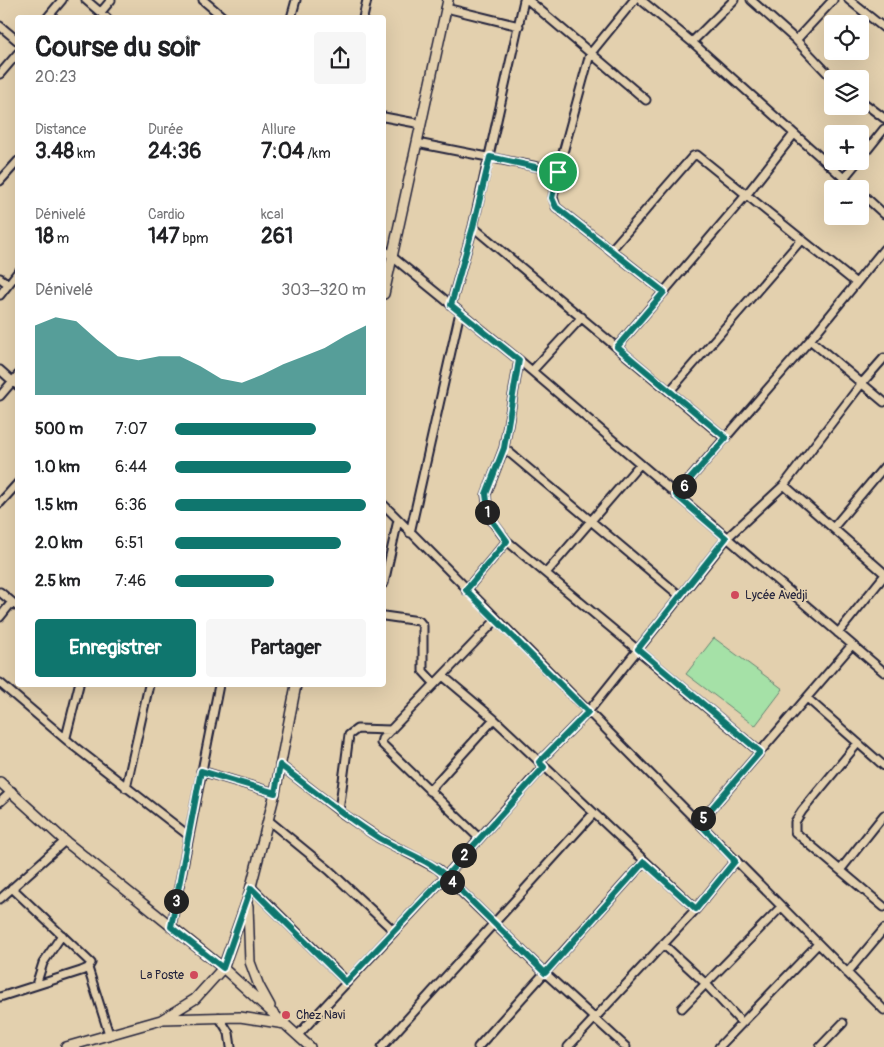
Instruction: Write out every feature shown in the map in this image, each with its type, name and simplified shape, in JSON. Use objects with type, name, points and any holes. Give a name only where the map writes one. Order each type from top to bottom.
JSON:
[{"type":"street","points":[[50,15],[62,0]]},
{"type":"street","points":[[86,0],[104,15]]},
{"type":"street","points":[[100,12],[110,0]]},
{"type":"street","points":[[203,0],[220,15]]},
{"type":"street","points":[[292,15],[296,0]]},
{"type":"street","points":[[364,15],[367,0]]},
{"type":"street","points":[[451,305],[473,227],[526,0],[646,100]]},
{"type":"street","points":[[634,0],[590,54],[552,198],[554,204],[664,292]]},
{"type":"street","points":[[641,0],[692,42],[844,178],[851,170]]},
{"type":"street","points":[[692,42],[734,0]]},
{"type":"street","points":[[751,0],[796,40],[824,70]]},
{"type":"street","points":[[796,40],[833,0]]},
{"type":"street","points":[[849,0],[884,28]]},
{"type":"street","points":[[386,285],[447,4],[519,26]]},
{"type":"street","points":[[0,26],[15,38]]},
{"type":"street","points":[[0,74],[15,56]]},
{"type":"street","points":[[869,107],[884,118]]},
{"type":"street","points":[[386,117],[421,124]]},
{"type":"street","points":[[869,148],[884,129]]},
{"type":"street","points":[[617,347],[747,194],[794,134]]},
{"type":"street","points":[[417,144],[558,172]]},
{"type":"street","points":[[610,250],[695,155],[699,155],[856,283]]},
{"type":"street","points":[[0,181],[15,164]]},
{"type":"street","points":[[869,200],[884,214]]},
{"type":"street","points":[[473,227],[726,438]]},
{"type":"street","points":[[670,391],[802,239]]},
{"type":"street","points":[[676,495],[810,340],[884,249]]},
{"type":"street","points":[[386,252],[519,360],[884,672]]},
{"type":"street","points":[[0,295],[15,276]]},
{"type":"street","points":[[0,278],[8,284]]},
{"type":"street","points":[[410,533],[460,312]]},
{"type":"street","points":[[532,371],[582,317]]},
{"type":"street","points":[[810,340],[884,402]]},
{"type":"street","points":[[298,1035],[479,838],[541,764],[588,712],[726,538],[784,484],[884,358]]},
{"type":"street","points":[[519,360],[504,448],[486,494],[486,506],[493,525],[507,541],[760,752]]},
{"type":"street","points":[[0,370],[15,380]]},
{"type":"street","points":[[0,396],[15,382]]},
{"type":"street","points":[[504,448],[679,595]]},
{"type":"street","points":[[546,573],[640,464]]},
{"type":"street","points":[[833,528],[884,467]]},
{"type":"street","points":[[784,484],[884,575],[838,633]]},
{"type":"street","points":[[0,503],[15,486]]},
{"type":"street","points":[[386,507],[884,1010]]},
{"type":"street","points":[[386,574],[398,520]]},
{"type":"street","points":[[466,590],[507,541]]},
{"type":"street","points":[[0,592],[15,604],[0,617]]},
{"type":"street","points":[[386,616],[419,622],[423,626],[423,671],[435,684]]},
{"type":"street","points":[[479,838],[382,747],[382,739],[497,619]]},
{"type":"street","points":[[699,823],[852,645]]},
{"type":"street","points":[[443,676],[494,719],[696,909]]},
{"type":"street","points":[[0,683],[66,737],[75,747],[188,835]]},
{"type":"street","points":[[66,737],[78,687]]},
{"type":"street","points":[[126,788],[149,687]]},
{"type":"street","points":[[171,927],[219,687]]},
{"type":"street","points":[[161,1020],[195,999],[223,968],[251,888],[275,793],[296,687]]},
{"type":"street","points":[[807,698],[884,766]]},
{"type":"street","points":[[429,791],[494,719]]},
{"type":"street","points":[[339,810],[349,735],[357,729],[391,730]]},
{"type":"street","points":[[858,743],[795,822],[795,832],[884,906]]},
{"type":"street","points":[[280,765],[379,838],[438,869],[545,973],[626,1047]]},
{"type":"street","points":[[201,771],[275,793]]},
{"type":"street","points":[[0,782],[65,841],[223,968],[310,1047]]},
{"type":"street","points":[[0,802],[12,791]]},
{"type":"street","points":[[382,1047],[594,814]]},
{"type":"street","points":[[841,869],[884,815]]},
{"type":"street","points":[[268,820],[329,870],[394,932]]},
{"type":"street","points":[[0,899],[65,841]]},
{"type":"street","points":[[568,1047],[696,909],[735,861]]},
{"type":"street","points":[[478,1047],[644,862]]},
{"type":"street","points":[[0,997],[88,968],[91,963],[12,888]]},
{"type":"street","points":[[251,888],[346,982]]},
{"type":"street","points":[[248,898],[250,962],[259,986],[274,1013]]},
{"type":"street","points":[[682,1008],[781,907]]},
{"type":"street","points":[[847,973],[884,929]]},
{"type":"street","points":[[36,985],[43,962],[62,934]]},
{"type":"street","points":[[663,944],[705,983],[742,1023]]},
{"type":"street","points":[[719,1047],[818,944]]},
{"type":"street","points":[[88,968],[109,1034]]},
{"type":"street","points":[[219,1017],[229,1033],[231,1047]]},
{"type":"street","points":[[66,1047],[161,1020],[240,1017],[285,1024]]},
{"type":"street","points":[[820,1047],[843,1023]]},
{"type":"green space","points":[[714,638],[783,689],[755,726],[686,674]]},
{"type":"place","name":"Lycée Avedji","points":[[735,595]]},
{"type":"place","name":"La Poste","points":[[194,975]]},
{"type":"place","name":"Chez Navi","points":[[286,1015]]},
{"type":"route","points":[[558,172],[490,157],[451,305],[519,360],[504,448],[486,494],[486,506],[493,525],[507,541],[466,590],[588,712],[539,762],[544,767],[446,876],[438,869],[379,838],[280,765],[275,793],[201,771],[171,927],[223,968],[251,888],[346,982],[446,876],[545,973],[644,862],[696,909],[735,861],[699,823],[760,752],[638,649],[726,538],[676,495],[726,438],[617,347],[664,292],[556,207],[552,198],[558,172]]}]
